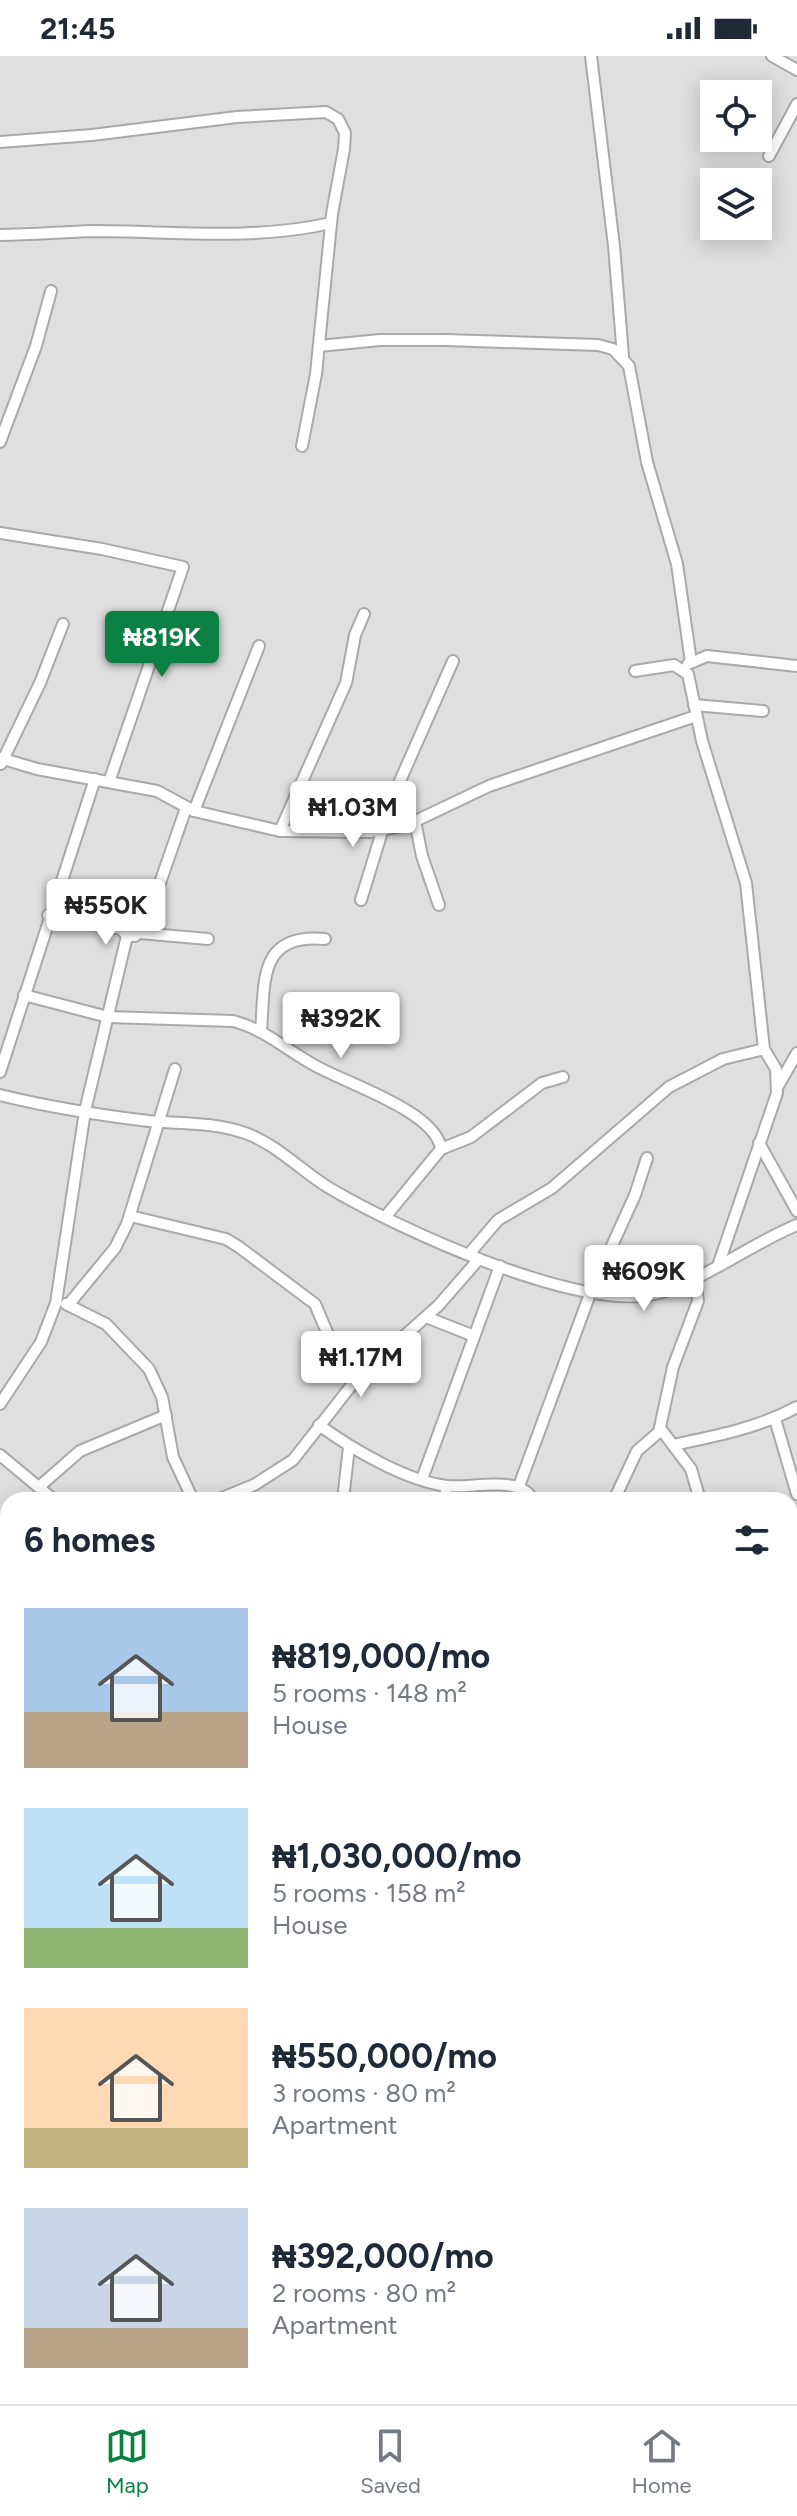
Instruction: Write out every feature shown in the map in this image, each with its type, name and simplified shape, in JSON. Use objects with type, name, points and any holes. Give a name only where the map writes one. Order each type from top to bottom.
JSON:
[{"type":"street","points":[[591,56],[623,356],[629,366],[647,462],[677,564],[695,710],[746,883],[764,1049],[776,1069],[778,1086]]},
{"type":"street","points":[[772,56],[797,70]]},
{"type":"street","points":[[769,156],[797,104]]},
{"type":"street","points":[[0,142],[92,135],[237,117],[326,112],[338,119],[345,133],[331,223],[319,346],[302,446]]},
{"type":"street","points":[[0,235],[91,231],[232,235],[285,232],[331,223]]},
{"type":"street","points":[[0,442],[36,346],[51,291]]},
{"type":"street","points":[[319,346],[419,340],[598,345],[623,356]]},
{"type":"street","points":[[0,533],[102,549],[183,567],[109,782]]},
{"type":"street","points":[[280,831],[346,683],[355,635],[364,614]]},
{"type":"street","points":[[63,624],[18,733],[1,761],[157,791],[190,809],[280,831],[385,830],[415,821],[489,786],[695,710],[763,711]]},
{"type":"street","points":[[140,933],[259,646]]},
{"type":"street","points":[[635,671],[688,665],[707,656],[797,666]]},
{"type":"street","points":[[361,900],[385,830],[392,799],[453,661]]},
{"type":"street","points":[[0,1072],[48,915],[95,779]]},
{"type":"street","points":[[415,821],[422,856],[439,905]]},
{"type":"street","points":[[48,915],[121,929],[127,936]]},
{"type":"street","points":[[127,936],[140,933],[208,939]]},
{"type":"street","points":[[0,1404],[41,1342],[56,1303],[85,1111],[127,936]]},
{"type":"street","points":[[261,1031],[267,969],[275,952],[281,945],[304,937],[325,939]]},
{"type":"street","points":[[24,995],[108,1017],[233,1021],[261,1031],[314,1065],[388,1099],[427,1128],[438,1139],[441,1149]]},
{"type":"street","points":[[234,1492],[276,1473],[293,1460],[358,1377],[426,1317],[498,1220],[552,1188],[621,1131],[658,1095],[692,1073],[723,1059],[764,1049]]},
{"type":"street","points":[[719,1263],[778,1086],[797,1053]]},
{"type":"street","points":[[69,1304],[115,1248],[130,1216],[175,1069]]},
{"type":"street","points":[[386,1216],[441,1149],[471,1137],[542,1083],[563,1077]]},
{"type":"street","points":[[0,1095],[157,1121],[210,1124],[249,1134],[331,1189],[386,1216],[500,1266],[590,1294],[643,1296],[671,1290],[797,1225]]},
{"type":"street","points":[[759,1143],[797,1211]]},
{"type":"street","points":[[519,1486],[590,1294],[635,1195],[647,1158]]},
{"type":"street","points":[[130,1216],[226,1239],[239,1247],[315,1304],[335,1351],[358,1377]]},
{"type":"street","points":[[422,1479],[500,1266]]},
{"type":"street","points":[[618,1492],[637,1451],[650,1443],[660,1428],[673,1367],[698,1301],[695,1277]]},
{"type":"street","points":[[56,1303],[69,1304],[106,1324],[133,1348],[149,1369],[162,1397],[173,1457],[189,1492]]},
{"type":"street","points":[[426,1317],[474,1336]]},
{"type":"street","points":[[673,1445],[775,1419],[797,1407]]},
{"type":"street","points":[[40,1486],[80,1451],[166,1415]]},
{"type":"street","points":[[775,1419],[796,1492]]},
{"type":"street","points":[[319,1425],[349,1447],[422,1479],[447,1486],[519,1486],[525,1492]]},
{"type":"street","points":[[660,1428],[691,1469],[698,1492]]},
{"type":"street","points":[[344,1492],[349,1447]]},
{"type":"street","points":[[0,1455],[46,1492]]},
{"type":"street","points":[[446,1492],[447,1486]]},
{"type":"shaded area","points":[[0,56],[797,56],[797,1492],[0,1492]]}]
